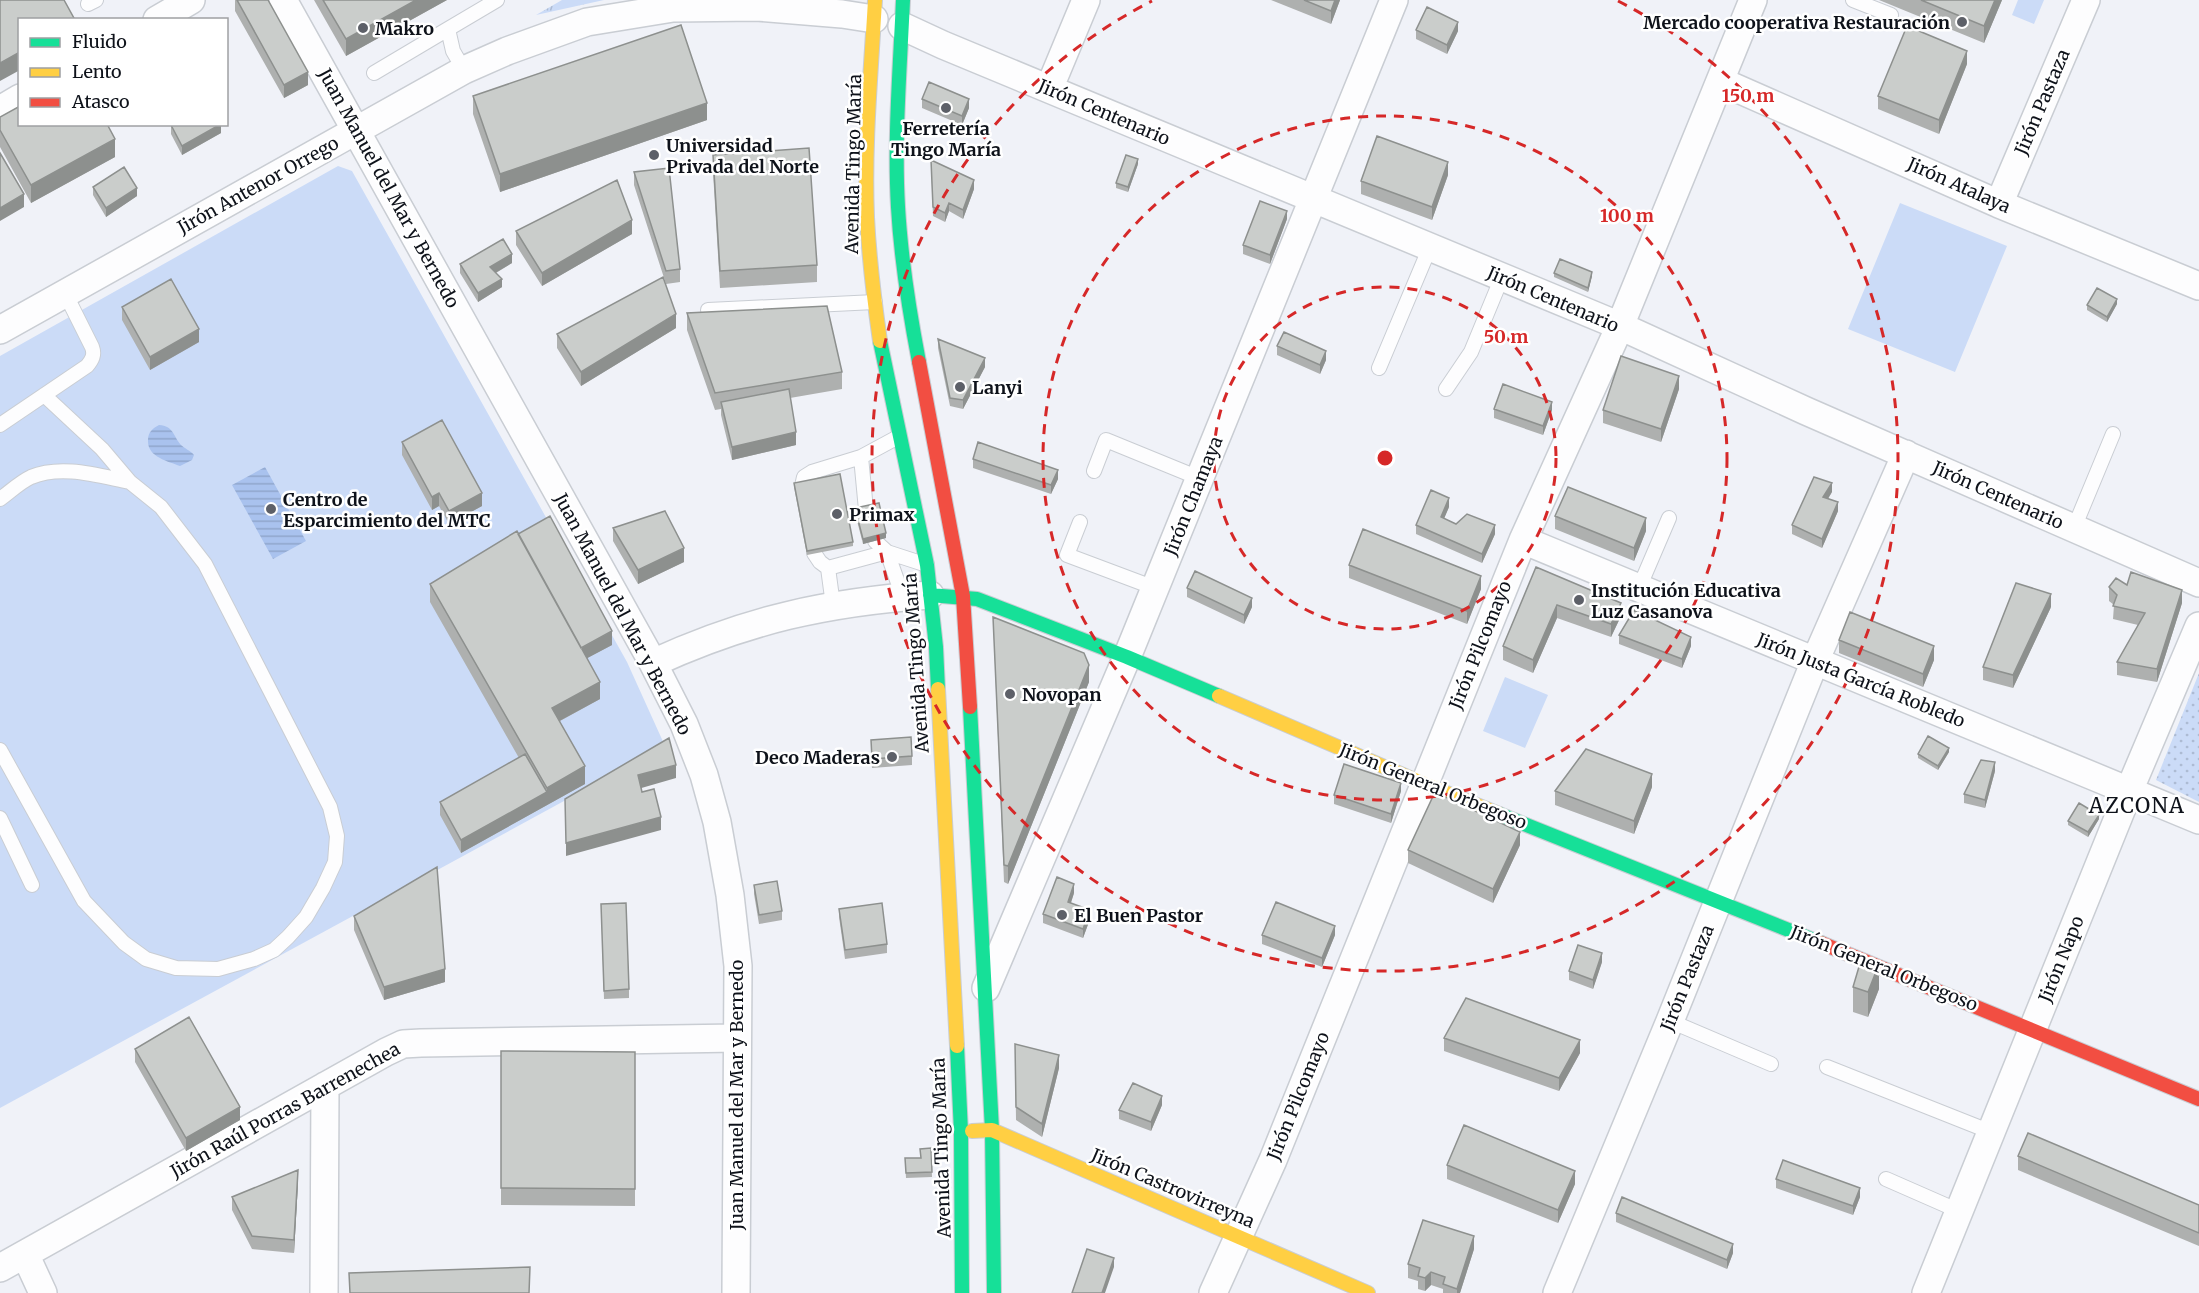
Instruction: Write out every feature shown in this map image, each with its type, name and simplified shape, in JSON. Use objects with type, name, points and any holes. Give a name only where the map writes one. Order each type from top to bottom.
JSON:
[{"type":"main road","name":"Avenida Tingo María","points":[[875,10],[867,158],[867,215],[874,302],[898,437],[927,565],[936,647],[961,1132],[962,1293]]},
{"type":"main road","points":[[902,13],[898,206],[906,296],[963,596],[986,989],[992,1130],[994,1293]]},
{"type":"main road","points":[[890,395],[922,386]]},
{"type":"main road","name":"Jirón General Orbegoso","points":[[930,595],[963,596],[977,599],[1127,657],[1424,784],[1719,901],[2199,1099]]},
{"type":"main road","name":"Jirón Castrovirreyna","points":[[961,1132],[992,1130],[1368,1293]]},
{"type":"street","points":[[160,18],[190,0]]},
{"type":"street","name":"Juan Manuel del Mar y Bernedo","points":[[284,0],[653,663],[684,724],[704,775],[717,822],[730,895],[738,966],[736,1293]]},
{"type":"street","points":[[1049,89],[1086,0]]},
{"type":"street","name":"Jirón Chamaya","points":[[986,989],[1127,657],[1394,0]]},
{"type":"street","name":"Jirón Pilcomayo","points":[[1213,1293],[1273,1160],[1523,540],[1620,326],[1753,0]]},
{"type":"street","name":"Jirón Pastaza","points":[[1999,204],[2086,0]]},
{"type":"street","name":"Jirón Antenor Orrego","points":[[0,330],[464,70],[507,51],[626,7],[757,7],[842,14],[875,10]]},
{"type":"street","name":"Jirón Centenario","points":[[902,13],[1049,89],[1620,326],[1806,411],[2199,583]]},
{"type":"street","name":"Jirón Atalaya","points":[[1720,81],[1999,204],[2199,286]]},
{"type":"street","points":[[0,110],[18,99]]},
{"type":"street","name":"Jirón Pastaza","points":[[1557,1293],[1719,901],[1815,661],[1906,454]]},
{"type":"street","name":"Jirón Justa García Robledo","points":[[1523,540],[2199,820]]},
{"type":"street","name":"Jirón General Orbegoso","points":[[653,663],[696,643],[786,614],[930,595]]},
{"type":"street","name":"Jirón Napo","points":[[1926,1293],[2128,790],[2199,626]]},
{"type":"street","name":"Jirón Raúl Porras Barrenechea","points":[[8,1261],[403,1044],[737,1038]]},
{"type":"street","points":[[324,1293],[325,1086]]},
{"type":"street","points":[[8,1261],[43,1293]]},
{"type":"lane","points":[[374,74],[497,0]]},
{"type":"lane","points":[[1853,0],[1891,15]]},
{"type":"lane","points":[[448,28],[453,51],[464,70]]},
{"type":"lane","points":[[1379,368],[1430,247]]},
{"type":"lane","points":[[1446,389],[1472,352],[1502,277]]},
{"type":"lane","points":[[0,425],[87,366],[94,352],[65,293]]},
{"type":"lane","points":[[708,310],[892,301],[906,296]]},
{"type":"lane","points":[[0,750],[84,901],[124,943],[146,959],[176,968],[218,969],[254,959],[274,950],[306,917],[335,862],[336,836],[330,807],[205,564],[161,507],[130,482],[102,449],[44,395]]},
{"type":"lane","points":[[2074,528],[2114,434]]},
{"type":"lane","points":[[802,486],[804,477],[812,472],[861,457],[898,437]]},
{"type":"lane","points":[[1094,471],[1106,440],[1199,478]]},
{"type":"lane","points":[[861,457],[866,510]]},
{"type":"lane","points":[[0,499],[31,477],[54,472],[84,472],[130,482]]},
{"type":"lane","points":[[1639,588],[1669,518]]},
{"type":"lane","points":[[1080,522],[1067,555],[1155,588]]},
{"type":"lane","points":[[875,541],[887,552],[927,565]]},
{"type":"lane","points":[[828,568],[887,552]]},
{"type":"lane","points":[[887,552],[903,597]]},
{"type":"lane","points":[[814,554],[828,568],[833,606]]},
{"type":"lane","points":[[0,818],[32,885]]},
{"type":"lane","points":[[1670,1021],[1772,1064]]},
{"type":"lane","points":[[1827,1067],[1991,1132]]},
{"type":"lane","points":[[1886,1179],[1959,1211]]},
{"type":"green space","points":[[562,0],[604,0],[536,15]]},
{"type":"green space","points":[[2018,0],[2044,0],[2034,24],[2012,15]]},
{"type":"green space","name":"Centro de Esparcimiento del MTC","points":[[338,166],[352,171],[627,662],[665,746],[0,1108],[0,356]]},
{"type":"green space","points":[[1900,203],[2007,246],[1955,372],[1848,329]]},
{"type":"green space","points":[[2199,673],[2199,802],[2156,780]]},
{"type":"green space","points":[[1505,677],[1548,695],[1525,748],[1483,731]]},
{"type":"shaded area","points":[[159,425],[170,429],[181,445],[194,455],[192,460],[180,466],[159,458],[151,451],[149,435]]},
{"type":"shaded area","points":[[265,467],[306,541],[273,559],[232,485]]},
{"type":"building","points":[[0,0],[64,0],[74,18],[18,18],[18,53],[0,63]]},
{"type":"building","points":[[237,0],[268,0],[308,72],[284,85]]},
{"type":"building","points":[[323,0],[416,0],[346,39]]},
{"type":"building","points":[[1304,0],[1335,0],[1331,11]]},
{"type":"building","points":[[1921,0],[1995,0],[1984,26]]},
{"type":"building","points":[[1427,7],[1458,22],[1447,45],[1416,30]]},
{"type":"building","points":[[681,25],[707,103],[500,174],[473,96]]},
{"type":"building","points":[[1907,26],[1967,51],[1939,120],[1878,96]]},
{"type":"building","points":[[929,82],[969,99],[962,116],[922,99]]},
{"type":"building","points":[[18,107],[18,126],[108,126],[115,139],[31,185],[0,130],[0,117]]},
{"type":"building","points":[[172,126],[217,126],[182,146]]},
{"type":"building","points":[[1377,136],[1448,162],[1432,207],[1361,181]]},
{"type":"building","points":[[809,148],[817,265],[720,271],[713,155]]},
{"type":"building","points":[[0,153],[24,194],[0,208]]},
{"type":"building","points":[[1126,155],[1138,159],[1128,187],[1116,183]]},
{"type":"building","points":[[931,160],[974,180],[963,210],[949,203],[945,213],[933,207]]},
{"type":"building","points":[[124,167],[137,188],[106,208],[93,187]]},
{"type":"building","points":[[669,168],[680,269],[666,271],[634,172]]},
{"type":"building","points":[[617,180],[632,220],[542,273],[516,231]]},
{"type":"building","points":[[1260,201],[1287,211],[1270,255],[1243,245]]},
{"type":"building","points":[[503,239],[512,254],[490,267],[502,279],[478,293],[460,264]]},
{"type":"building","points":[[1560,259],[1592,272],[1588,288],[1554,273]]},
{"type":"building","points":[[663,277],[676,314],[581,372],[557,334]]},
{"type":"building","points":[[171,279],[199,329],[150,357],[122,307]]},
{"type":"building","points":[[2097,288],[2117,299],[2107,317],[2087,305]]},
{"type":"building","points":[[827,306],[842,372],[715,393],[687,313]]},
{"type":"building","points":[[1284,332],[1326,351],[1320,365],[1277,346]]},
{"type":"building","name":"Lanyi","points":[[938,339],[985,358],[963,400],[950,398]]},
{"type":"building","points":[[1621,356],[1679,376],[1661,429],[1603,410]]},
{"type":"building","points":[[1503,384],[1552,402],[1543,426],[1494,409]]},
{"type":"building","points":[[789,389],[796,432],[732,447],[721,402]]},
{"type":"building","points":[[442,420],[482,493],[449,511],[439,493],[432,497],[402,442]]},
{"type":"building","points":[[978,442],[1058,470],[1051,485],[973,459]]},
{"type":"building","points":[[840,474],[853,542],[807,551],[794,483]]},
{"type":"building","points":[[1814,477],[1832,483],[1823,497],[1838,502],[1822,539],[1792,525]]},
{"type":"building","points":[[1568,487],[1646,518],[1634,548],[1555,516]]},
{"type":"building","points":[[1431,490],[1449,498],[1441,517],[1456,524],[1467,514],[1495,525],[1482,554],[1416,525]]},
{"type":"building","points":[[879,503],[886,533],[863,539],[855,508]]},
{"type":"building","points":[[665,511],[684,548],[638,570],[613,528]]},
{"type":"building","points":[[550,516],[612,631],[581,648],[518,534]]},
{"type":"building","points":[[1363,529],[1481,576],[1467,611],[1349,565]]},
{"type":"building","points":[[517,531],[600,682],[552,708],[585,766],[547,788],[430,584]]},
{"type":"building","points":[[1536,567],[1621,603],[1611,624],[1557,605],[1533,660],[1503,646]]},
{"type":"building","points":[[1195,571],[1252,598],[1244,615],[1187,588]]},
{"type":"building","points":[[2131,572],[2182,590],[2157,669],[2117,662],[2145,613],[2113,606],[2117,595],[2109,587],[2116,578],[2127,585]]},
{"type":"building","points":[[2016,583],[2051,594],[2013,675],[1983,667]]},
{"type":"building","points":[[1634,610],[1691,637],[1682,659],[1619,635]]},
{"type":"building","points":[[1850,612],[1934,646],[1923,674],[1839,640]]},
{"type":"building","points":[[993,617],[1084,653],[1089,665],[1008,866],[1004,865]]},
{"type":"building","points":[[1928,736],[1949,748],[1938,766],[1918,754]]},
{"type":"building","points":[[911,737],[912,756],[872,759],[871,740]]},
{"type":"building","points":[[669,738],[676,765],[638,775],[642,792],[654,789],[661,817],[566,843],[565,799]]},
{"type":"building","points":[[1586,749],[1652,774],[1634,821],[1555,791]]},
{"type":"building","points":[[525,754],[547,792],[461,840],[440,802]]},
{"type":"building","points":[[1981,760],[1995,762],[1985,800],[1964,794]]},
{"type":"building","points":[[1344,764],[1401,783],[1391,814],[1334,795]]},
{"type":"building","points":[[1435,792],[1520,832],[1493,889],[1408,850]]},
{"type":"building","points":[[2079,803],[2099,815],[2088,832],[2068,821]]},
{"type":"building","points":[[437,867],[445,969],[384,987],[354,916]]},
{"type":"building","name":"El Buen Pastor","points":[[1057,877],[1074,884],[1068,902],[1090,910],[1083,929],[1043,914]]},
{"type":"building","points":[[777,881],[782,911],[759,915],[754,885]]},
{"type":"building","points":[[1276,902],[1335,926],[1322,958],[1262,935]]},
{"type":"building","points":[[626,903],[629,989],[604,991],[601,904]]},
{"type":"building","points":[[882,903],[887,944],[845,950],[839,909]]},
{"type":"building","points":[[1578,945],[1602,953],[1593,980],[1569,971]]},
{"type":"building","points":[[1861,960],[1879,964],[1868,992],[1853,987]]},
{"type":"building","points":[[1466,998],[1580,1040],[1559,1078],[1444,1038]]},
{"type":"building","points":[[189,1017],[240,1107],[186,1138],[135,1049]]},
{"type":"building","points":[[1015,1044],[1059,1055],[1042,1124],[1016,1107]]},
{"type":"building","points":[[501,1051],[635,1052],[635,1189],[501,1188]]},
{"type":"building","points":[[1133,1083],[1162,1096],[1151,1122],[1119,1110]]},
{"type":"building","points":[[1464,1125],[1575,1171],[1558,1210],[1447,1165]]},
{"type":"building","points":[[2028,1133],[2199,1205],[2199,1233],[2018,1156]]},
{"type":"building","points":[[931,1148],[932,1172],[906,1173],[905,1158],[921,1158],[920,1149]]},
{"type":"building","points":[[1783,1160],[1860,1188],[1853,1206],[1776,1179]]},
{"type":"building","points":[[298,1170],[294,1240],[252,1236],[232,1197]]},
{"type":"building","points":[[1622,1197],[1733,1244],[1727,1260],[1616,1213]]},
{"type":"building","points":[[1423,1220],[1474,1236],[1457,1289],[1443,1284],[1445,1277],[1431,1272],[1425,1278],[1418,1276],[1420,1268],[1408,1264]]},
{"type":"building","points":[[1087,1249],[1114,1258],[1102,1293],[1072,1293]]},
{"type":"building","points":[[530,1267],[529,1293],[350,1293],[349,1273]]},
{"type":"traffic: fast","points":[[903,0],[897,129],[898,207],[906,284],[919,362]]},
{"type":"traffic: fast","points":[[880,341],[927,565],[938,689]]},
{"type":"traffic: fast","points":[[930,595],[977,599],[1127,657],[1219,696]]},
{"type":"traffic: fast","points":[[970,707],[992,1130],[994,1293]]},
{"type":"traffic: fast","points":[[1499,814],[1821,943]]},
{"type":"traffic: fast","points":[[957,1046],[961,1132],[962,1293]]},
{"type":"traffic: slow","points":[[875,0],[868,108],[866,190],[870,263],[880,341]]},
{"type":"traffic: slow","points":[[938,689],[957,1046]]},
{"type":"traffic: slow","points":[[1219,696],[1499,814]]},
{"type":"traffic: slow","points":[[972,1131],[992,1130],[1368,1293]]},
{"type":"traffic: jam","points":[[919,362],[963,596],[970,707]]},
{"type":"traffic: jam","points":[[1821,943],[2199,1099]]},
{"type":"place","name":"Mercado cooperativa Restauración","points":[[1962,22]]},
{"type":"place","name":"Makro","points":[[363,28]]},
{"type":"place","name":"Ferretería Tingo María","points":[[946,108]]},
{"type":"place","name":"Universidad Privada del Norte","points":[[654,155]]},
{"type":"place","name":"Lanyi","points":[[960,387]]},
{"type":"place","name":"Centro de Esparcimiento del MTC","points":[[271,509]]},
{"type":"place","name":"Primax","points":[[837,514]]},
{"type":"place","name":"Institución Educativa Luz Casanova","points":[[1579,600]]},
{"type":"place","name":"Novopan","points":[[1010,694]]},
{"type":"place","name":"Deco Maderas","points":[[892,757]]},
{"type":"place","name":"El Buen Pastor","points":[[1062,915]]},
{"type":"district","name":"AZCONA","points":[[2137,805]]}]
